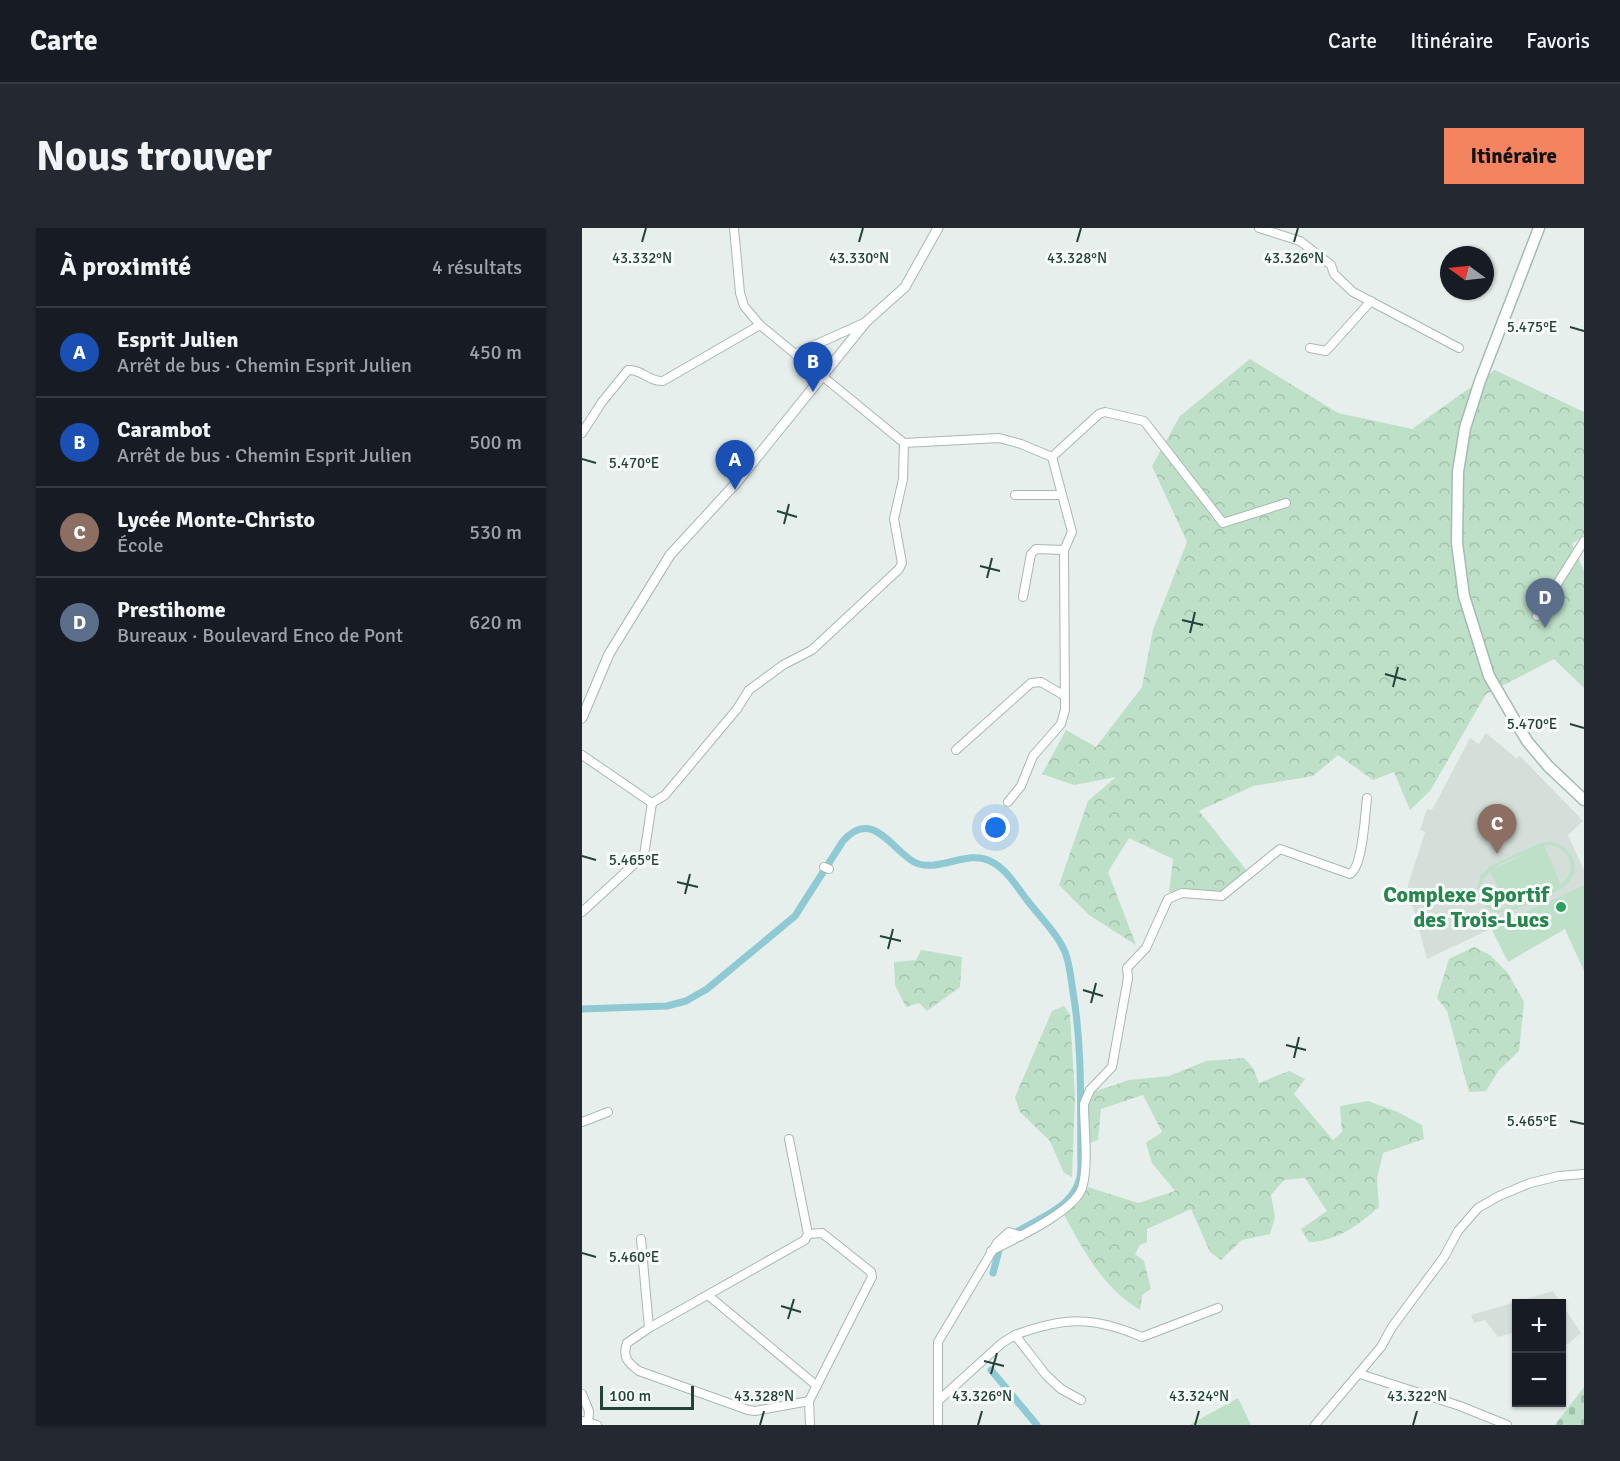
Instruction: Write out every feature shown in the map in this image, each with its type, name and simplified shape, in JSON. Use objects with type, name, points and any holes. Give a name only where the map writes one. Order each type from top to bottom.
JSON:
[{"type":"main road","points":[[1539,228],[1474,398],[1465,428],[1458,472],[1456,526],[1464,596],[1489,676],[1516,724],[1548,766],[1584,799]]},
{"type":"street","points":[[734,228],[740,293],[744,306],[760,325],[904,443],[999,438],[1022,444],[1052,457]]},
{"type":"street","points":[[582,718],[609,654],[670,555],[737,482],[866,322],[905,287],[938,228]]},
{"type":"street","points":[[1259,228],[1289,236],[1317,252],[1347,286],[1459,348]]},
{"type":"street","points":[[1310,348],[1326,351],[1371,301]]},
{"type":"street","points":[[795,354],[866,322]]},
{"type":"street","points":[[582,433],[602,402],[628,370],[634,370],[654,382],[663,381],[760,325]]},
{"type":"street","points":[[1052,457],[1102,412],[1133,418],[1144,421],[1223,523],[1231,523],[1286,503]]},
{"type":"street","points":[[652,803],[665,795],[754,685],[783,665],[812,650],[899,569],[902,563],[894,519],[903,479],[904,443]]},
{"type":"street","points":[[1008,802],[1021,786],[1033,756],[1061,724],[1065,696],[1064,550],[1072,532],[1052,457]]},
{"type":"street","points":[[1015,495],[1062,495]]},
{"type":"street","points":[[1537,616],[1584,542]]},
{"type":"street","points":[[1023,597],[1032,554],[1036,549],[1064,550]]},
{"type":"street","points":[[956,750],[1031,683],[1041,682],[1065,696]]},
{"type":"street","points":[[582,755],[652,803]]},
{"type":"street","points":[[938,1425],[938,1342],[1000,1239],[1016,1234],[1061,1211],[1079,1195],[1083,1178],[1086,1096],[1112,1067],[1128,978],[1127,968],[1146,948],[1168,899],[1182,893],[1222,896],[1280,849],[1350,874],[1354,872],[1359,861],[1367,798]]},
{"type":"street","points":[[582,912],[645,855],[652,803]]},
{"type":"street","points":[[582,1122],[608,1113]]},
{"type":"street","points":[[789,1139],[808,1234],[805,1240],[649,1328],[627,1343],[625,1348],[626,1359],[639,1371],[755,1412],[809,1401]]},
{"type":"street","points":[[1316,1425],[1360,1374],[1444,1257],[1458,1231],[1478,1209],[1499,1196],[1530,1183],[1559,1176],[1584,1174]]},
{"type":"street","points":[[808,1234],[822,1233],[871,1272],[872,1277],[809,1401],[810,1425]]},
{"type":"street","points":[[641,1239],[649,1328]]},
{"type":"street","points":[[709,1296],[817,1386]]},
{"type":"street","points":[[939,1401],[1002,1343],[1015,1335],[1073,1320],[1109,1323],[1142,1337],[1218,1308]]},
{"type":"street","points":[[1015,1335],[1023,1342],[1046,1375],[1061,1389],[1081,1400]]},
{"type":"street","points":[[1360,1374],[1451,1402],[1507,1425]]},
{"type":"street","points":[[582,1394],[589,1411],[585,1422],[597,1425]]},
{"type":"shaded area","points":[[1486,733],[1516,758],[1520,756],[1583,821],[1568,835],[1584,870],[1584,885],[1427,959],[1413,907],[1406,902],[1408,885],[1425,832],[1420,830],[1427,809],[1432,810],[1470,738],[1479,744]]},
{"type":"shaded area","points":[[1553,1291],[1559,1299],[1526,1299]]},
{"type":"shaded area","points":[[1512,1303],[1512,1333],[1498,1337],[1485,1320],[1474,1323],[1471,1315]]},
{"type":"shaded area","points":[[1566,1310],[1581,1333],[1566,1344]]},
{"type":"green space","points":[[1250,359],[1338,413],[1412,429],[1495,370],[1584,412],[1584,535],[1572,544],[1584,571],[1584,688],[1554,659],[1486,694],[1430,791],[1410,810],[1394,772],[1373,780],[1338,755],[1313,776],[1253,786],[1199,811],[1247,871],[1220,892],[1169,892],[1173,859],[1129,838],[1108,872],[1136,945],[1089,915],[1059,885],[1088,801],[1116,777],[1074,785],[1042,774],[1066,730],[1096,747],[1142,687],[1153,630],[1187,542],[1152,466],[1180,416]]},
{"type":"green space","points":[[1540,843],[1557,844],[1572,857],[1575,870],[1568,883],[1555,892],[1511,910],[1501,912],[1486,907],[1481,899],[1478,886],[1480,876],[1490,866]],"holes":[[[1544,846],[1557,847],[1570,861],[1569,873],[1561,884]],[[1529,852],[1492,870],[1506,861]],[[1490,872],[1507,908],[1535,897],[1508,909],[1490,906],[1481,890]]]},
{"type":"green space","name":"Complexe Sportif des Trois-Lucs","points":[[1584,885],[1584,971],[1565,929],[1508,962],[1491,928]]},
{"type":"green space","points":[[1474,947],[1490,955],[1508,973],[1524,1002],[1519,1051],[1499,1070],[1486,1091],[1469,1092],[1447,1011],[1437,998],[1449,959]]},
{"type":"green space","points":[[921,950],[962,957],[960,987],[927,1011],[919,1003],[906,1007],[895,985],[894,962],[916,960]]},
{"type":"green space","points":[[1064,1006],[1070,1015],[1075,1096],[1072,1177],[1064,1173],[1050,1141],[1020,1112],[1015,1097],[1052,1011]]},
{"type":"green space","points":[[1244,1058],[1253,1068],[1259,1083],[1289,1071],[1305,1079],[1294,1094],[1333,1140],[1342,1132],[1340,1106],[1368,1101],[1398,1112],[1422,1125],[1424,1139],[1383,1153],[1377,1178],[1379,1207],[1355,1226],[1329,1239],[1309,1242],[1301,1229],[1327,1211],[1305,1178],[1284,1180],[1271,1195],[1275,1217],[1270,1234],[1242,1240],[1221,1260],[1210,1252],[1191,1209],[1147,1229],[1147,1242],[1140,1245],[1135,1254],[1144,1261],[1151,1289],[1142,1295],[1140,1310],[1104,1279],[1063,1213],[1079,1202],[1088,1187],[1138,1203],[1175,1191],[1152,1163],[1146,1143],[1162,1132],[1143,1095],[1101,1109],[1098,1140],[1088,1144],[1086,1107],[1093,1092],[1129,1080],[1169,1076],[1206,1061]]},
{"type":"green space","points":[[1584,1387],[1584,1425],[1555,1425],[1557,1422]]},
{"type":"green space","points":[[1238,1398],[1251,1425],[1190,1425],[1191,1424]]},
{"type":"waterway","points":[[582,1009],[667,1006],[686,1001],[707,989],[795,916],[843,841],[853,832],[863,829],[881,834],[914,862],[923,865],[972,858],[981,858],[996,864],[1011,878],[1053,932],[1067,957],[1078,1036],[1081,1170],[1078,1184],[1062,1205],[1001,1243],[993,1273]]},
{"type":"waterway","points":[[991,1370],[1037,1425]]},
{"type":"place","name":"Carambot","points":[[813,392]]},
{"type":"place","name":"Esprit Julien","points":[[735,490]]},
{"type":"place","name":"Prestihome","points":[[1545,628]]},
{"type":"place","name":"Lycée Monte-Christo","points":[[1497,854]]},
{"type":"place","name":"Complexe Sportif des Trois-Lucs","points":[[1561,907]]}]
